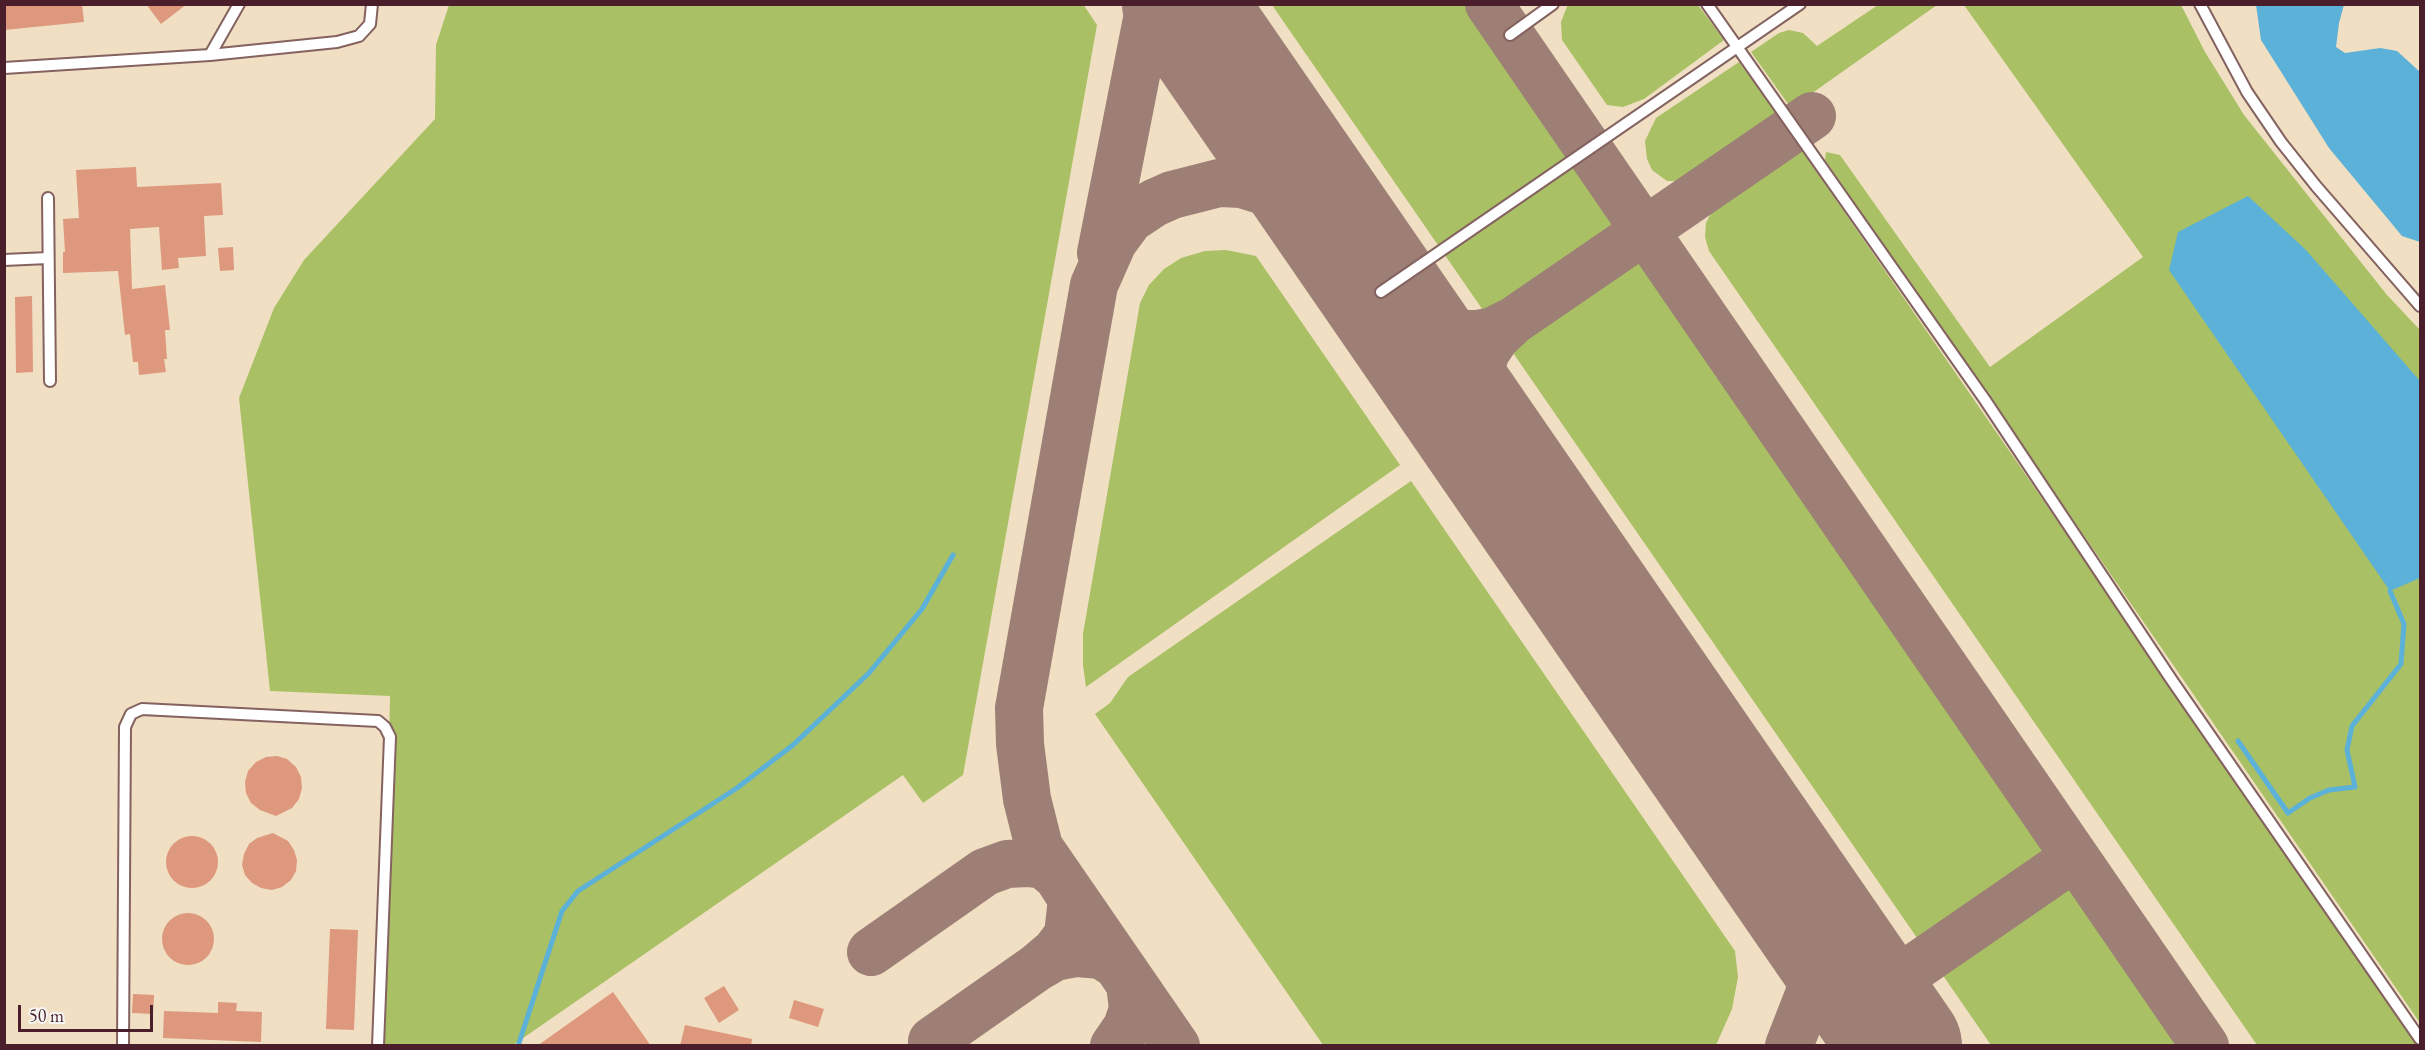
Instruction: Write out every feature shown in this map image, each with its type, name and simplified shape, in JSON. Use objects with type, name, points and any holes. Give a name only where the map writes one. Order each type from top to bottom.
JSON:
[{"type":"lane","points":[[210,55],[239,4]]},
{"type":"lane","points":[[5,70],[210,55],[337,42],[359,36],[370,24],[372,4]]},
{"type":"lane","points":[[1510,35],[1553,4]]},
{"type":"lane","points":[[1707,4],[1985,400],[2171,679],[2421,1039]]},
{"type":"lane","points":[[1381,292],[1800,4]]},
{"type":"lane","points":[[2200,4],[2247,92],[2281,142],[2316,186],[2421,306]]},
{"type":"lane","points":[[48,198],[51,381]]},
{"type":"lane","points":[[4,260],[48,258]]},
{"type":"lane","points":[[123,1046],[125,727],[131,714],[142,709],[378,721],[385,728],[390,737],[378,1046]]},
{"type":"green space","points":[[1083,4],[1097,25],[963,775],[923,803],[903,775],[513,1045],[383,1045],[390,696],[270,691],[239,398],[274,308],[304,260],[435,119],[436,45],[449,5]]},
{"type":"green space","points":[[1568,4],[1698,5],[1724,40],[1644,99],[1623,107],[1607,105],[1562,40],[1561,22]]},
{"type":"green space","points":[[1272,5],[1489,5],[1643,232],[2205,1045],[1991,1045],[1500,334],[1511,323],[1496,329]]},
{"type":"green space","points":[[1878,5],[1937,5],[1791,108],[1751,52],[1779,33],[1789,30],[1803,33],[1817,46]]},
{"type":"green space","points":[[1964,5],[2181,5],[2205,52],[2244,115],[2387,295],[2420,330],[2420,1023],[1825,160],[1826,152],[1840,155],[1990,367],[2143,257]]},
{"type":"green space","points":[[1739,62],[1776,112],[1680,181],[1667,181],[1652,170],[1647,159],[1645,141],[1656,118]]},
{"type":"green space","points":[[1801,149],[2419,1045],[2257,1045],[1709,251],[1705,237],[1706,223],[1711,213]]},
{"type":"green space","points":[[1226,250],[1256,256],[1400,465],[1086,687],[1083,634],[1140,303],[1149,285],[1164,269],[1181,258],[1205,251]]},
{"type":"green space","points":[[1411,481],[1735,951],[1738,977],[1732,1009],[1716,1045],[1323,1045],[1095,714],[1110,703],[1128,677]]},
{"type":"water","points":[[2256,5],[2344,5],[2336,47],[2345,53],[2380,48],[2397,51],[2420,72],[2420,242],[2402,236],[2329,148],[2261,40]]},
{"type":"water","points":[[2248,196],[2306,250],[2420,381],[2420,578],[2390,591],[2169,270],[2178,232]]},
{"type":"building","points":[[4,4],[82,4],[84,22],[4,30]]},
{"type":"building","points":[[146,4],[187,4],[161,24]]},
{"type":"building","points":[[136,167],[137,187],[221,183],[223,215],[204,216],[206,256],[178,258],[179,268],[162,270],[159,227],[130,229],[132,289],[165,285],[170,330],[165,330],[166,372],[139,375],[138,362],[133,362],[130,334],[125,335],[118,271],[63,273],[63,252],[65,252],[63,219],[79,218],[76,170]]},
{"type":"building","points":[[233,247],[234,270],[220,271],[218,248]]},
{"type":"building","points":[[32,296],[33,372],[16,373],[15,297]]},
{"type":"building","points":[[277,756],[287,759],[296,767],[301,777],[302,788],[299,799],[292,808],[276,816],[260,810],[251,803],[246,793],[245,782],[248,771],[256,762],[266,757]]},
{"type":"building","points":[[273,833],[288,841],[297,860],[296,871],[291,880],[282,887],[272,890],[252,883],[245,875],[242,865],[249,844],[257,838]]},
{"type":"building","points":[[187,836],[197,836],[211,843],[218,862],[211,881],[197,888],[187,888],[177,884],[170,877],[166,867],[166,857],[170,847],[177,840]]},
{"type":"building","points":[[188,913],[202,917],[210,925],[214,939],[210,953],[202,961],[188,965],[174,961],[166,953],[162,939],[166,925],[174,917]]},
{"type":"building","points":[[330,929],[358,930],[354,1030],[326,1029]]},
{"type":"building","points":[[724,986],[739,1010],[719,1023],[704,998]]},
{"type":"building","points":[[613,992],[651,1046],[537,1046]]},
{"type":"building","points":[[133,994],[154,995],[153,1014],[132,1013]]},
{"type":"building","points":[[794,1000],[824,1009],[818,1027],[789,1018]]},
{"type":"building","points":[[218,1002],[237,1003],[236,1011],[262,1012],[261,1042],[163,1038],[164,1011],[218,1013]]},
{"type":"building","points":[[685,1025],[752,1039],[751,1046],[680,1046]]},
{"type":"waterway","points":[[518,1046],[562,911],[578,891],[737,788],[793,745],[869,673],[922,609],[953,555]]},
{"type":"waterway","points":[[2238,741],[2288,813],[2310,798],[2329,790],[2355,787],[2347,750],[2352,726],[2401,664],[2404,624],[2390,591]]},
{"type":"taxiway","points":[[1101,253],[1150,4]]},
{"type":"taxiway","points":[[1212,4],[1217,39],[1226,68]]},
{"type":"taxiway","points":[[1489,4],[2205,1046]]},
{"type":"taxiway","points":[[1513,321],[1812,116]]},
{"type":"taxiway","points":[[1176,1046],[1039,847],[1027,799],[1020,744],[1019,708],[1094,285],[1113,242],[1130,219],[1154,203],[1172,195],[1219,183],[1242,184],[1290,199],[1306,209],[1356,256]]},
{"type":"taxiway","points":[[1389,303],[1416,324],[1445,334],[1477,334],[1493,331],[1513,321],[1496,337],[1486,352],[1479,373],[1475,393],[1479,434]]},
{"type":"taxiway","points":[[1869,999],[2075,857]]},
{"type":"taxiway","points":[[871,952],[985,872],[1007,864],[1028,863],[1044,865],[1058,877],[1072,899],[1068,935],[1056,951],[1036,968]]},
{"type":"taxiway","points":[[1789,1046],[1810,992],[1811,966],[1808,934],[1795,892]]},
{"type":"taxiway","points":[[932,1041],[1036,968],[1055,957],[1077,953],[1101,955],[1117,965],[1130,984],[1133,1009],[1127,1027],[1114,1046]]},
{"type":"runway","points":[[1183,4],[1901,1046]]}]
